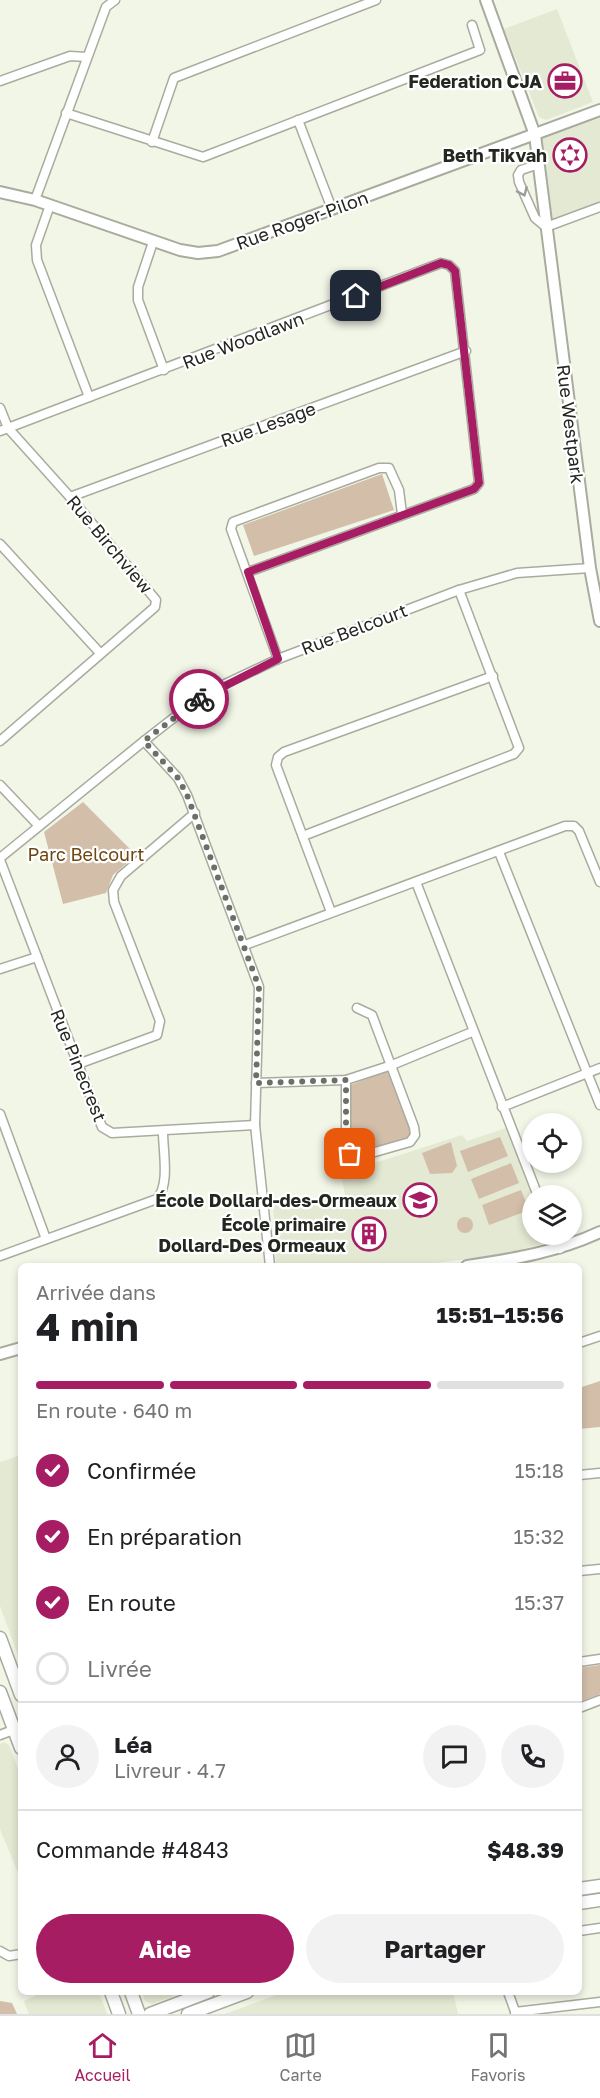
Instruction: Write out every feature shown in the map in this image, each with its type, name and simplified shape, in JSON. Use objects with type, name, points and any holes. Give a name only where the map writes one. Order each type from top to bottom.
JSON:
[{"type":"main road","points":[[0,1638],[18,1687]]},
{"type":"main road","points":[[0,1692],[18,1728]]},
{"type":"main road","points":[[582,1889],[600,1886]]},
{"type":"main road","points":[[582,1903],[600,1900]]},
{"type":"main road","points":[[112,1995],[119,2014]]},
{"type":"main road","points":[[132,1995],[139,2014]]},
{"type":"main road","points":[[150,2014],[200,1995]]},
{"type":"main road","points":[[188,2014],[239,1995]]},
{"type":"street","points":[[35,200],[106,7],[115,0]]},
{"type":"street","points":[[152,142],[174,78],[376,0]]},
{"type":"street","name":"Rue Westpark","points":[[486,0],[535,135],[590,568],[600,621]]},
{"type":"street","points":[[66,113],[203,157],[480,50],[471,25]]},
{"type":"street","points":[[0,81],[70,56],[87,57]]},
{"type":"street","name":"Rue Roger-Pilon","points":[[0,192],[35,200],[153,242],[198,253],[218,251],[600,110]]},
{"type":"street","points":[[298,120],[332,209]]},
{"type":"street","name":"Rue Westpark","points":[[539,164],[521,170],[519,182],[535,218],[546,227]]},
{"type":"street","points":[[50,205],[36,245],[36,260],[89,397]]},
{"type":"street","points":[[546,227],[600,207]]},
{"type":"street","points":[[153,242],[138,287],[138,300],[164,370]]},
{"type":"street","name":"Rue Woodlawn","points":[[4,430],[441,263],[449,265],[455,271],[466,351],[479,483],[474,489],[248,572]]},
{"type":"street","name":"Rue Lesage","points":[[70,497],[466,351]]},
{"type":"street","name":"Rue Birchview","points":[[0,408],[4,430],[70,497],[156,600],[155,607],[0,741]]},
{"type":"street","points":[[278,659],[231,529],[233,522],[379,468],[389,468],[394,475],[402,514]]},
{"type":"street","points":[[0,544],[100,653]]},
{"type":"street","name":"Rue Belcourt","points":[[0,859],[194,702],[278,659],[459,590],[517,573],[590,568]]},
{"type":"street","points":[[303,836],[514,754],[519,748],[518,740],[459,590]]},
{"type":"street","points":[[331,912],[276,765],[278,757],[284,752],[493,676]]},
{"type":"street","points":[[144,741],[178,778],[195,813],[259,987],[255,1125],[270,1263]]},
{"type":"street","points":[[0,785],[39,826]]},
{"type":"street","points":[[78,1064],[157,1035],[160,1022],[114,902],[113,890],[121,876],[195,813]]},
{"type":"street","points":[[245,945],[565,826],[574,826],[579,831],[600,882]]},
{"type":"street","points":[[499,852],[600,1105]]},
{"type":"street","name":"Rue Pinecrest","points":[[0,859],[102,1127],[112,1133],[163,1132],[255,1125]]},
{"type":"street","points":[[416,882],[472,1032],[534,1185]]},
{"type":"street","points":[[0,969],[37,957]]},
{"type":"street","points":[[346,1080],[346,1142],[350,1154],[359,1159],[410,1142],[415,1135],[392,1065],[372,1015],[357,1008]]},
{"type":"street","points":[[256,1083],[346,1080],[392,1065],[472,1032]]},
{"type":"street","points":[[502,1107],[600,1068]]},
{"type":"street","points":[[0,1114],[46,1239]]},
{"type":"street","points":[[0,1256],[156,1199],[162,1193],[164,1184],[163,1132]]},
{"type":"street","points":[[490,1263],[527,1258],[560,1249],[600,1232]]},
{"type":"street","points":[[558,1245],[560,1249]]},
{"type":"street","points":[[582,1341],[600,1336]]},
{"type":"street","points":[[0,1354],[18,1349]]},
{"type":"street","points":[[582,1475],[600,1473]]},
{"type":"street","points":[[582,1571],[600,1569]]},
{"type":"street","points":[[582,1662],[600,1659]]},
{"type":"street","points":[[582,1707],[600,1700]]},
{"type":"street","points":[[0,1735],[18,1728]]},
{"type":"street","points":[[582,1931],[600,1928]]},
{"type":"street","points":[[0,1951],[9,1956],[18,1954]]},
{"type":"street","points":[[509,1995],[515,2013],[600,2002]]},
{"type":"shaded area","points":[[557,9],[593,102],[546,120],[539,117],[504,29]]},
{"type":"shaded area","points":[[600,118],[600,202],[549,222],[539,139]]},
{"type":"shaded area","name":"École Dollard-des-Ormeaux","points":[[506,1128],[522,1173],[524,1173],[529,1185],[522,1185],[522,1245],[537,1245],[513,1252],[437,1263],[276,1263],[273,1204],[345,1195],[341,1174],[462,1135],[467,1141]]},
{"type":"shaded area","points":[[18,1456],[18,1655],[0,1606],[0,1462]]},
{"type":"shaded area","points":[[4,1742],[9,1745],[18,1769],[18,1873],[0,1829],[0,1744]]},
{"type":"shaded area","points":[[37,1995],[100,1995],[107,2014],[29,2014],[24,2001]]},
{"type":"shaded area","points":[[143,1995],[176,1995],[152,2004],[145,2001]]},
{"type":"shaded area","points":[[276,1995],[454,1995],[458,2014],[225,2014]]},
{"type":"green space","points":[[382,474],[394,510],[254,556],[243,525]]},
{"type":"green space","name":"Parc Belcourt","points":[[83,802],[136,855],[113,875],[106,893],[63,904],[44,832]]},
{"type":"green space","points":[[389,1070],[411,1126],[411,1134],[407,1139],[358,1154],[350,1141],[348,1086]]},
{"type":"green space","points":[[500,1137],[508,1156],[468,1172],[460,1151]]},
{"type":"green space","points":[[451,1142],[457,1166],[452,1173],[430,1174],[422,1153]]},
{"type":"green space","points":[[511,1163],[519,1183],[479,1199],[471,1179]]},
{"type":"green space","points":[[521,1190],[522,1192],[522,1213],[489,1225],[482,1205]]},
{"type":"green space","points":[[465,1217],[473,1225],[465,1233],[457,1225]]},
{"type":"green space","points":[[600,1381],[600,1427],[582,1429],[582,1387]]},
{"type":"green space","points":[[600,1665],[600,1694],[582,1701],[582,1668]]},
{"type":"green space","points":[[0,2001],[12,2003],[17,2014],[0,2014]]},
{"type":"way so far","points":[[199,699],[144,741],[178,778],[187,795],[259,987],[256,1083],[346,1080],[346,1142],[350,1154]]},
{"type":"place","name":"Federation CJA","points":[[565,81]]},
{"type":"place","name":"Beth Tikvah","points":[[570,155]]},
{"type":"place","name":"École Dollard-des-Ormeaux","points":[[420,1200]]},
{"type":"place","name":"École primaire Dollard-Des Ormeaux","points":[[369,1234]]},
{"type":"route","points":[[199,699],[278,659],[248,572],[474,489],[479,483],[480,474],[455,271],[449,265],[441,263],[356,296]]}]
